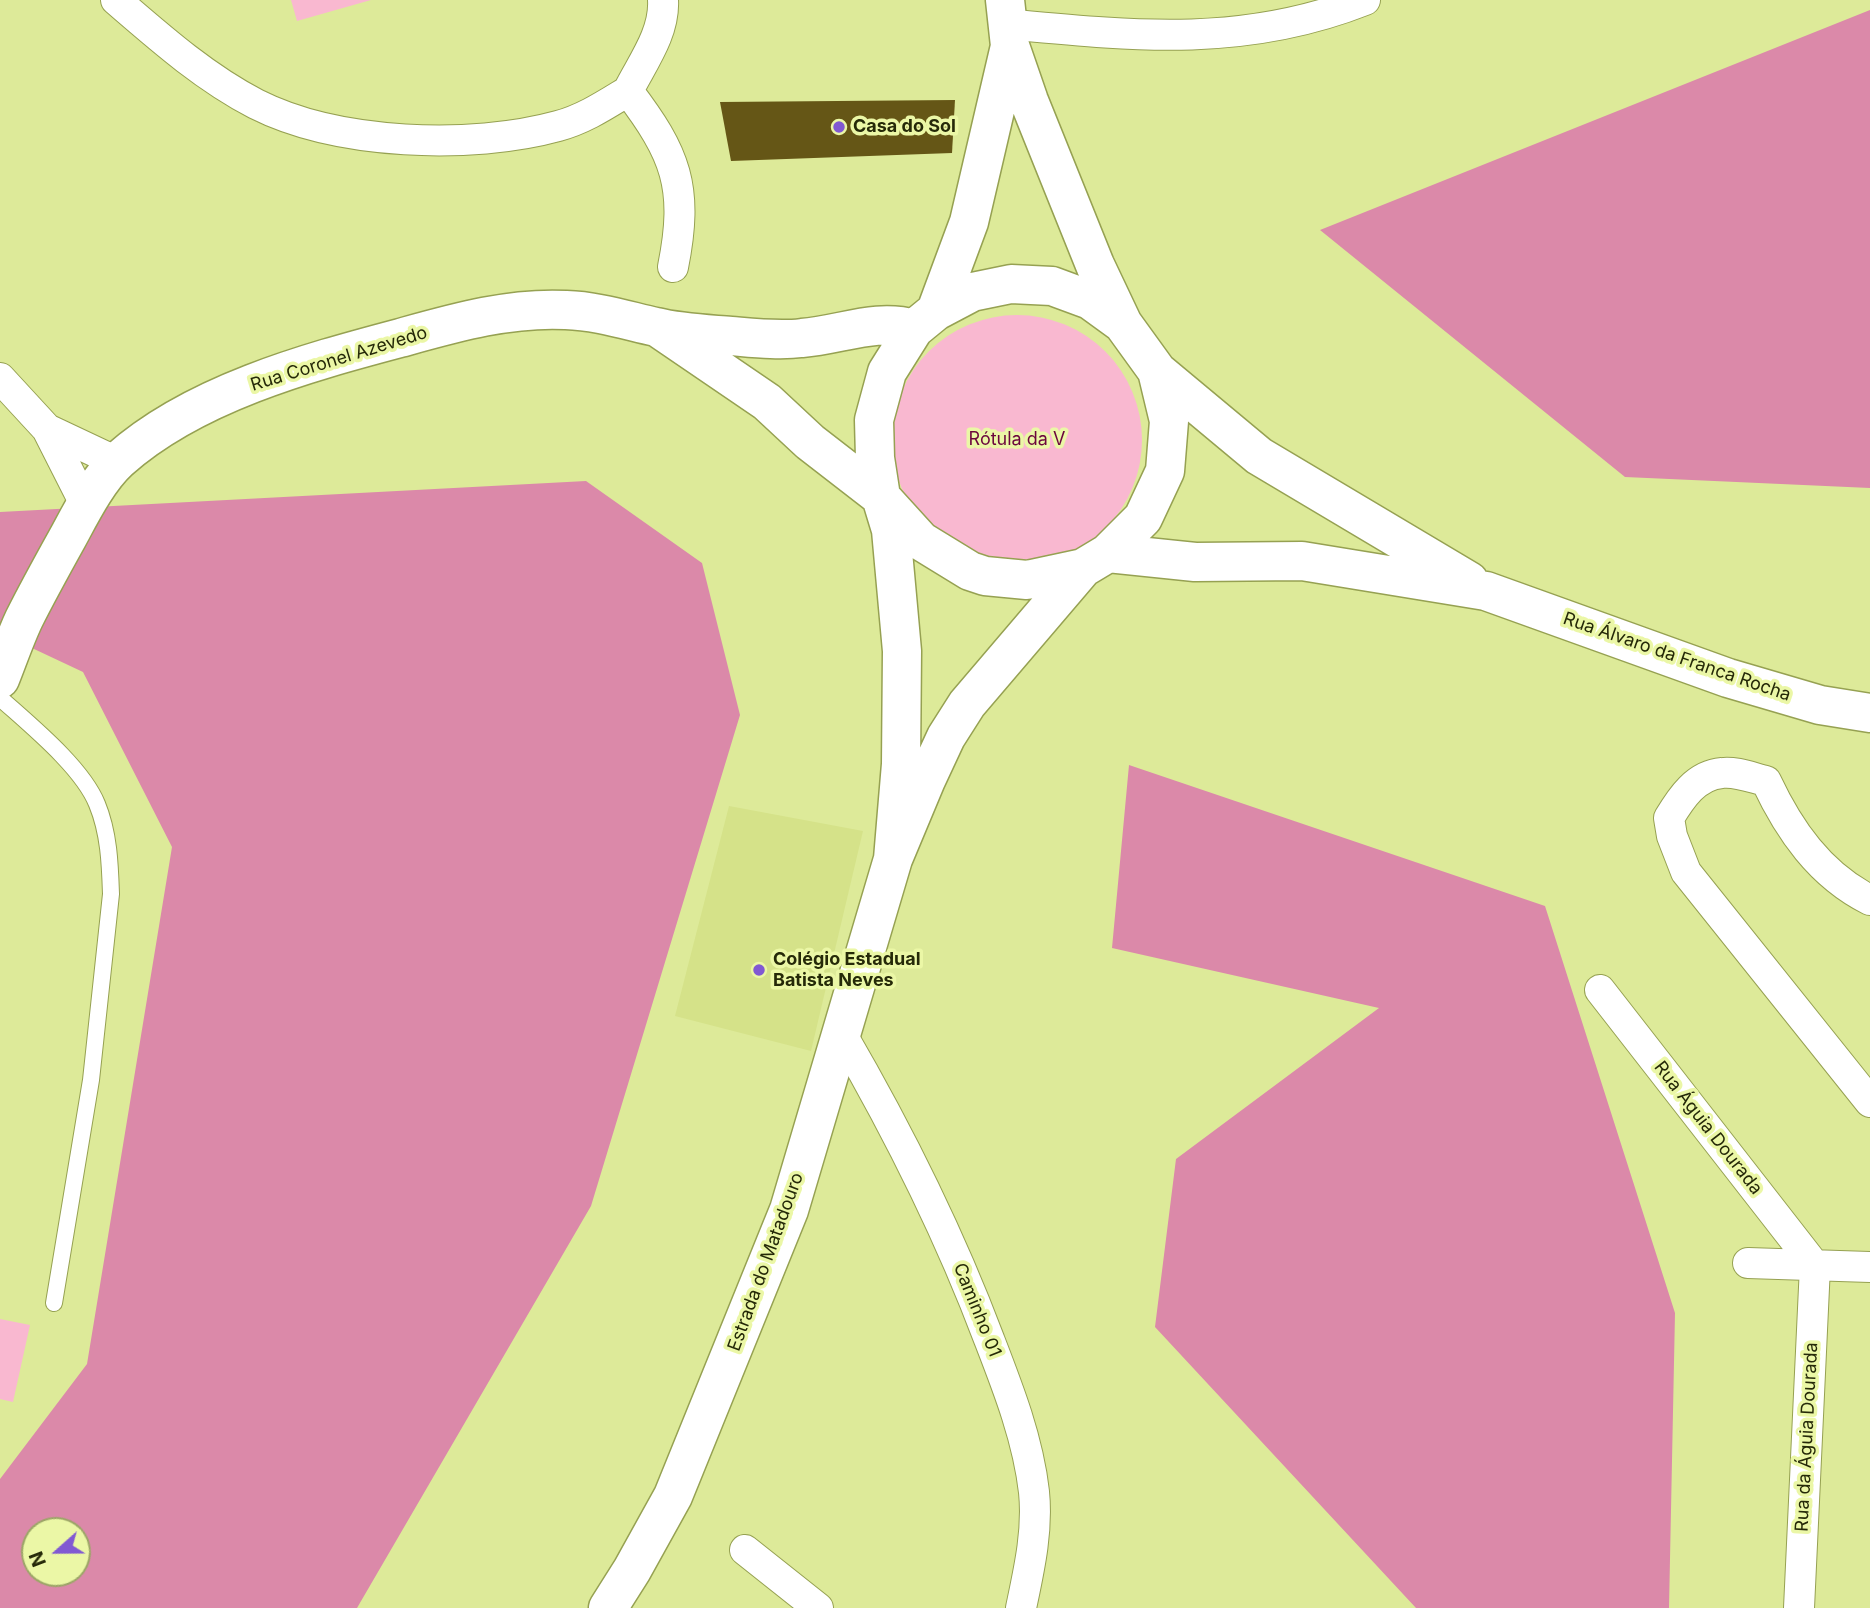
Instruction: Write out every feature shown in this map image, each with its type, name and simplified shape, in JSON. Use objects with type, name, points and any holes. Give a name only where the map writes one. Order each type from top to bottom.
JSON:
[{"type":"main road","name":"Estrada do Matadouro","points":[[892,859],[901,764],[902,651],[892,541],[875,458],[874,420],[887,372],[925,320],[970,222],[1007,23]]},
{"type":"main road","points":[[1007,23],[1094,265],[1123,324],[1157,371]]},
{"type":"main road","points":[[925,320],[972,292],[1011,284],[1052,286],[1090,300],[1123,324]]},
{"type":"main road","name":"Rua Coronel Azevedo","points":[[0,679],[23,620],[85,504],[117,462],[158,430],[216,400],[276,375],[443,326],[501,314],[564,309],[613,315],[657,327],[731,336],[798,339],[881,324],[925,320]]},
{"type":"main road","name":"Rua Coronel Azevedo","points":[[657,327],[767,402],[810,442],[881,497],[920,541],[970,571],[985,576],[1027,580],[1095,561]]},
{"type":"main road","name":"Estrada do Matadouro","points":[[608,1608],[673,1496],[789,1210],[892,859],[946,737],[967,704],[1095,561],[1143,518],[1165,471],[1169,421],[1157,371]]},
{"type":"main road","name":"Rua Álvaro da Franca Rocha","points":[[1157,371],[1259,456],[1486,591]]},
{"type":"main road","name":"Rua Álvaro da Franca Rocha","points":[[1095,561],[1302,561],[1486,591],[1728,678],[1820,705],[1870,713]]},
{"type":"street","points":[[116,0],[186,61],[257,104],[310,124],[362,136],[431,139],[525,134],[559,126],[591,114],[628,91],[655,42],[663,0]]},
{"type":"street","points":[[1007,23],[1145,36],[1220,34],[1272,27],[1363,0]]},
{"type":"street","points":[[628,91],[652,123],[677,176],[680,222],[673,267]]},
{"type":"street","points":[[0,378],[47,429],[85,504]]},
{"type":"street","points":[[47,429],[117,462]]},
{"type":"street","points":[[1870,900],[1846,887],[1812,855],[1786,820],[1766,781],[1722,772],[1702,780],[1684,792],[1669,818],[1672,836],[1686,872],[1870,1102]]},
{"type":"street","name":"Rua Águia Dourada","points":[[1600,990],[1815,1266]]},
{"type":"street","name":"Caminho 01","points":[[841,1033],[885,1108],[922,1181],[1001,1368],[1027,1449],[1034,1494],[1034,1530],[1021,1608]]},
{"type":"street","points":[[1748,1263],[1870,1267]]},
{"type":"street","name":"Rua da Águia Dourada","points":[[1799,1608],[1815,1266]]},
{"type":"street","points":[[745,1550],[818,1608]]},
{"type":"lane","points":[[0,698],[56,750],[80,777],[96,802],[105,828],[110,864],[111,894],[91,1080],[54,1303]]},
{"type":"shaded area","points":[[1870,10],[1870,488],[1625,477],[1320,230]]},
{"type":"shaded area","points":[[586,481],[702,563],[740,715],[591,1206],[357,1608],[0,1608],[0,1479],[87,1364],[172,847],[83,672],[0,633],[0,512]]},
{"type":"shaded area","points":[[1129,765],[1545,906],[1675,1313],[1669,1608],[1416,1608],[1155,1327],[1176,1159],[1379,1008],[1112,948]]},
{"type":"shaded area","name":"Colégio Estadual Batista Neves","points":[[729,806],[863,831],[811,1051],[675,1016]]},
{"type":"green space","points":[[291,0],[371,0],[297,21]]},
{"type":"green space","name":"Rótula da V","points":[[1005,315],[1029,315],[1076,329],[1106,351],[1133,392],[1140,416],[1140,464],[1133,488],[1106,529],[1065,556],[1029,565],[1005,565],[958,551],[937,537],[920,520],[906,499],[897,476],[892,452],[892,428],[906,381],[920,360],[937,343],[958,329],[981,320]]},
{"type":"green space","points":[[0,1319],[30,1325],[13,1402],[0,1399]]},
{"type":"building","name":"Casa do Sol","points":[[955,100],[952,153],[731,161],[720,102]]},
{"type":"place","name":"Casa do Sol","points":[[839,127]]},
{"type":"place","name":"Colégio Estadual Batista Neves","points":[[759,970]]}]
